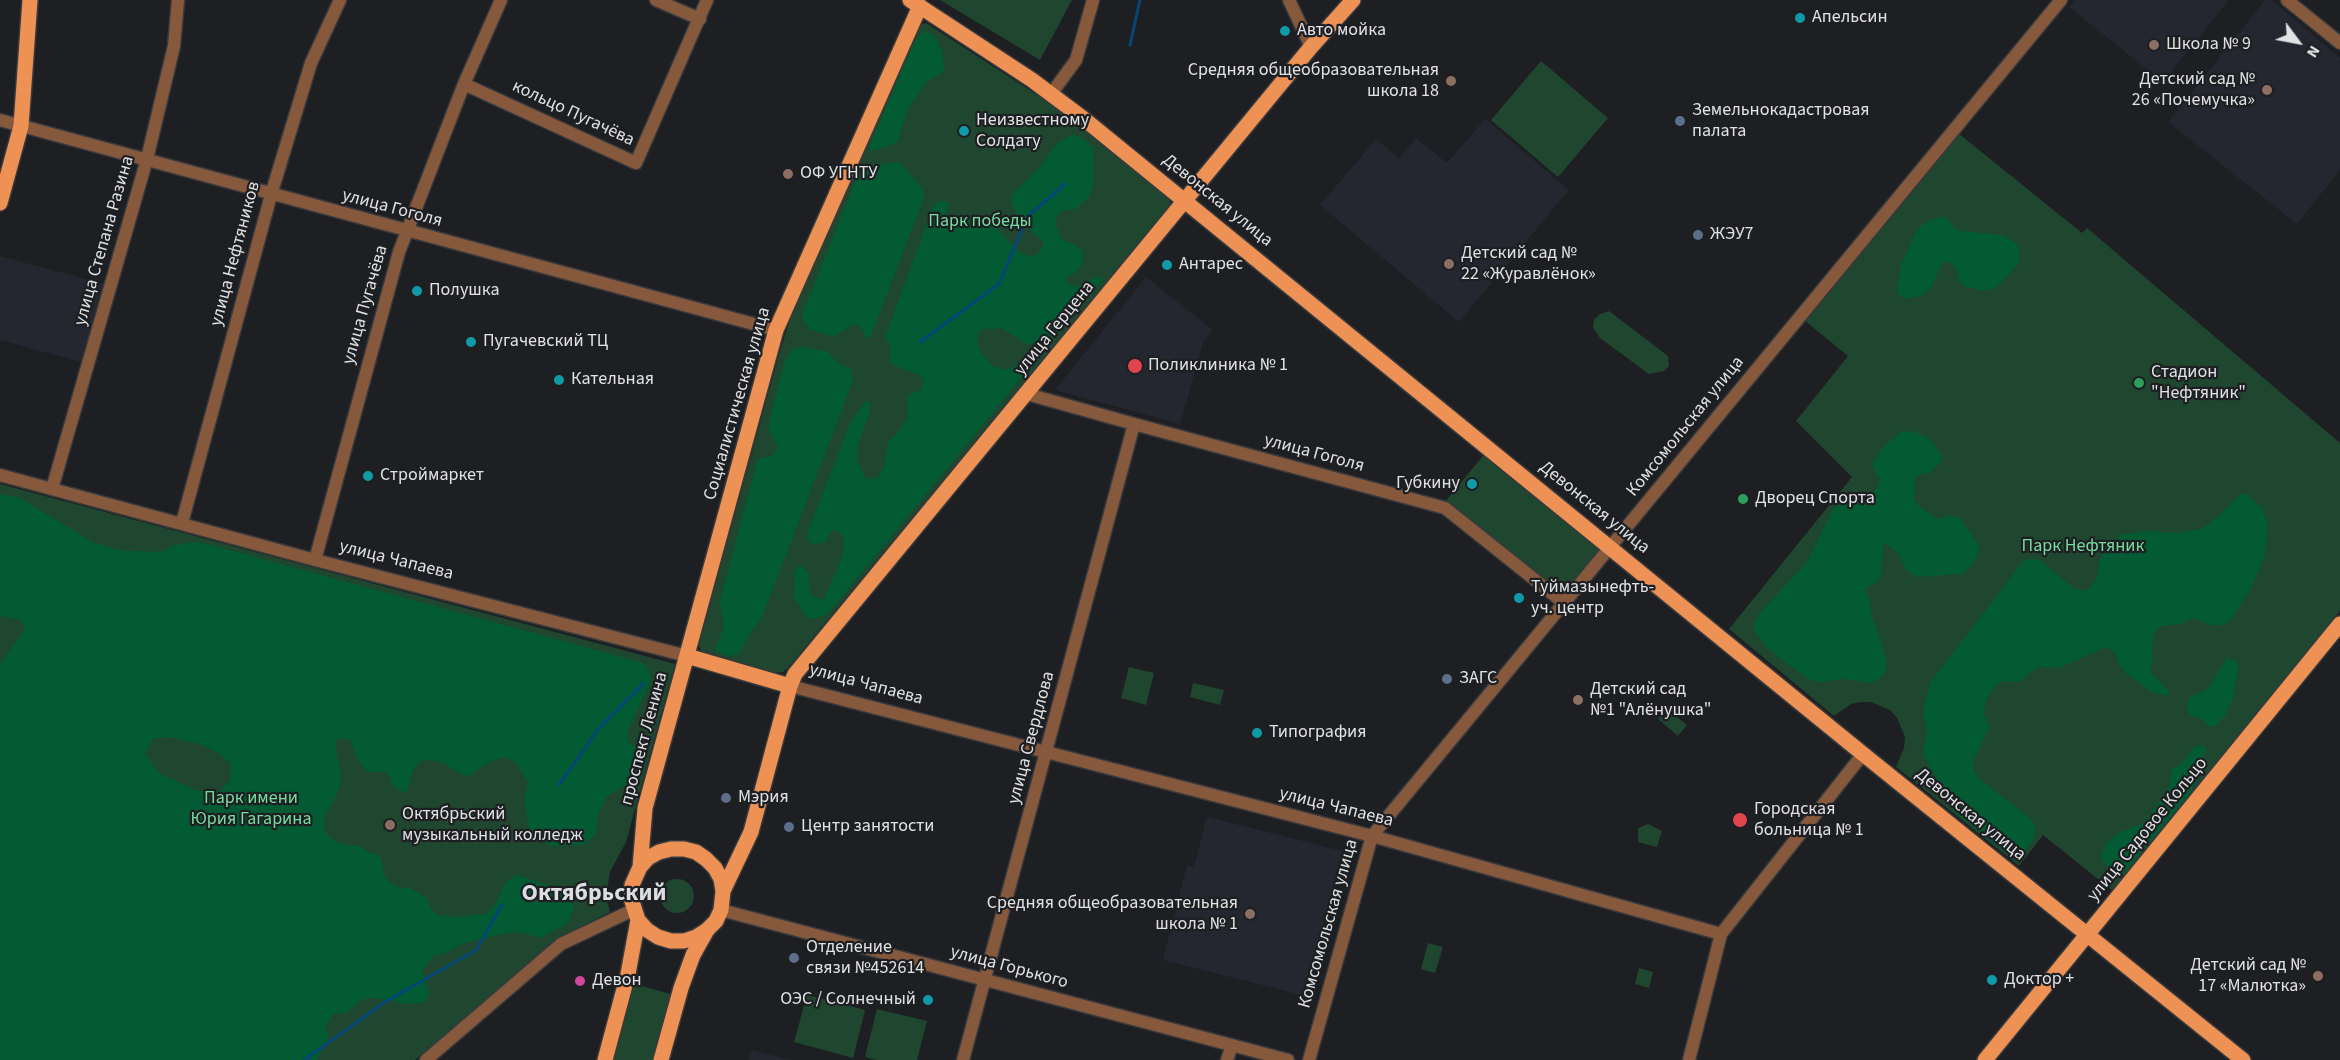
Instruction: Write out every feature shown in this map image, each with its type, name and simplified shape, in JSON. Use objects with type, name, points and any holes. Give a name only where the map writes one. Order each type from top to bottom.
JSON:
[{"type":"main road","points":[[0,203],[21,126],[30,0]]},
{"type":"main road","name":"улица Герцена","points":[[790,686],[795,674],[1311,47],[1353,0]]},
{"type":"main road","name":"Девонская улица","points":[[915,3],[1051,94],[1185,200],[1863,754],[2243,1060]]},
{"type":"main road","name":"Социалистическая улица","points":[[687,656],[776,330],[915,3]]},
{"type":"main road","name":"улица Садовое Кольцо","points":[[1985,1060],[2340,624]]},
{"type":"main road","name":"улица Чапаева","points":[[687,656],[790,686]]},
{"type":"main road","name":"проспект Ленина","points":[[640,867],[645,808],[687,656]]},
{"type":"main road","points":[[661,1060],[681,988],[693,956],[721,910],[723,891],[751,832],[790,686]]},
{"type":"main road","points":[[708,930],[690,939],[671,941],[658,937],[647,930],[636,915],[631,898],[632,885],[640,867],[648,858],[665,850],[684,849],[696,852],[715,868],[723,891]]},
{"type":"main road","points":[[605,1060],[628,974],[636,915]]},
{"type":"street","name":"улица Степана Разина","points":[[52,489],[147,159],[174,46],[178,0]]},
{"type":"street","name":"улица Нефтяников","points":[[182,523],[271,195],[311,63],[340,0]]},
{"type":"street","name":"улица Пугачёва","points":[[315,560],[399,252],[464,84],[501,0]]},
{"type":"street","points":[[656,0],[700,19]]},
{"type":"street","name":"кольцо Пугачёва","points":[[464,84],[636,163],[707,0]]},
{"type":"street","points":[[1051,94],[1076,60],[1093,0]]},
{"type":"street","points":[[1289,0],[1311,47]]},
{"type":"street","name":"Комсомольская улица","points":[[1309,1060],[1372,837],[2061,0]]},
{"type":"street","points":[[2287,0],[2340,43]]},
{"type":"street","name":"улица Гоголя","points":[[0,120],[776,330]]},
{"type":"street","name":"улица Гоголя","points":[[1028,393],[1445,508],[1564,603]]},
{"type":"street","name":"улица Свердлова","points":[[963,1060],[1134,424]]},
{"type":"street","name":"улица Чапаева","points":[[0,475],[315,560],[687,656]]},
{"type":"street","name":"улица Чапаева","points":[[790,686],[1372,837],[1721,934]]},
{"type":"street","points":[[1689,1060],[1721,934],[1863,754]]},
{"type":"street","name":"улица Горького","points":[[721,910],[1288,1060]]},
{"type":"street","points":[[426,1060],[561,944],[636,915]]},
{"type":"street","points":[[1227,1060],[1232,1045]]},
{"type":"shaded area","name":"Школа № 9","points":[[2075,0],[2229,0],[2163,82],[2069,7]]},
{"type":"shaded area","name":"Детский сад № 26 «Почемучка»","points":[[2265,0],[2272,0],[2340,58],[2340,170],[2297,224],[2168,122]]},
{"type":"shaded area","name":"Детский сад № 22 «Журавлёнок»","points":[[1485,119],[1569,190],[1459,322],[1320,205],[1376,139],[1399,158],[1416,138],[1447,163]]},
{"type":"shaded area","points":[[0,256],[104,284],[82,362],[0,340]]},
{"type":"shaded area","name":"Поликлиника № 1","points":[[1146,277],[1213,330],[1203,343],[1180,424],[1055,390]]},
{"type":"shaded area","name":"Средняя общеобразовательная школа № 1","points":[[1207,817],[1342,851],[1305,996],[1163,960],[1187,865],[1194,867]]},
{"type":"shaded area","points":[[751,1050],[791,1060],[749,1060]]},
{"type":"green space","points":[[940,0],[1072,0],[1040,60]]},
{"type":"green space","name":"Парк победы","points":[[926,23],[1068,115],[1168,198],[1171,205],[788,668],[783,672],[772,673],[704,654],[699,644],[792,313],[856,162],[919,25]]},
{"type":"green space","points":[[924,31],[933,35],[937,40],[942,51],[944,71],[926,82],[908,109],[898,140],[894,144],[870,150],[870,145],[915,40]]},
{"type":"green space","points":[[1541,61],[1608,118],[1558,177],[1491,120]]},
{"type":"green space","name":"Парк Нефтяник","points":[[1958,133],[2082,233],[2087,228],[2340,443],[2340,611],[2113,891],[2043,835],[2019,866],[1896,767],[1904,748],[1905,737],[1897,718],[1890,710],[1871,702],[1861,702],[1851,704],[1834,716],[1729,629],[1852,477],[1796,421],[1848,356],[1804,320]]},
{"type":"green space","points":[[1074,134],[1093,148],[1094,181],[1089,197],[1075,209],[1061,211],[1055,222],[1061,239],[1083,251],[1083,261],[1076,272],[1066,279],[1068,284],[1079,287],[1093,278],[1101,277],[1103,280],[1050,341],[1037,341],[1028,345],[1002,328],[983,329],[979,332],[977,340],[981,353],[993,366],[1008,370],[1027,361],[1030,367],[831,610],[824,616],[807,618],[793,596],[794,572],[798,566],[802,566],[808,572],[810,594],[821,600],[824,599],[844,549],[843,537],[840,532],[832,530],[825,543],[812,544],[807,538],[808,531],[850,423],[864,403],[867,401],[870,403],[870,411],[858,446],[857,460],[865,477],[869,479],[878,477],[884,466],[888,441],[897,434],[908,417],[907,398],[910,394],[921,390],[924,381],[919,375],[890,362],[891,347],[885,337],[933,207],[938,201],[946,201],[949,204],[943,223],[957,219],[994,226],[1021,253],[1028,256],[1037,255],[1044,243],[1017,215],[1011,203],[1011,195],[1040,167],[1057,143]]},
{"type":"green space","points":[[900,162],[923,190],[924,198],[870,337],[865,337],[862,329],[856,324],[834,337],[809,329],[802,319],[803,312],[858,175],[867,166]]},
{"type":"green space","points":[[1938,217],[1945,217],[1955,229],[1962,231],[2003,235],[2016,243],[2019,250],[2019,263],[1997,287],[1983,291],[1963,286],[1959,281],[1956,268],[1948,261],[1942,263],[1931,288],[1921,296],[1907,299],[1900,296],[1897,289],[1901,265],[1914,235],[1923,224]]},
{"type":"green space","points":[[1609,311],[1668,356],[1669,366],[1664,371],[1649,374],[1600,338],[1593,328],[1594,320],[1600,314]]},
{"type":"green space","points":[[804,347],[829,352],[836,362],[851,369],[853,381],[762,617],[739,654],[728,656],[717,652],[715,648],[724,627],[720,601],[757,462],[760,458],[772,456],[778,447],[769,430],[769,422],[784,363],[794,348]]},
{"type":"green space","points":[[1902,431],[1916,432],[1930,439],[1942,456],[1941,462],[1930,472],[1916,476],[1914,500],[1938,519],[1950,515],[1960,518],[1979,546],[1977,557],[1972,566],[1961,574],[1917,577],[1905,569],[1899,553],[1884,543],[1881,574],[1878,581],[1866,588],[1865,592],[1887,661],[1883,675],[1872,683],[1844,679],[1817,682],[1805,677],[1767,648],[1754,631],[1754,624],[1760,613],[1807,562],[1833,509],[1845,501],[1860,502],[1867,499],[1878,487],[1880,480],[1873,468],[1873,462],[1883,447]]},
{"type":"green space","points":[[1486,452],[1602,546],[1562,597],[1445,502]]},
{"type":"green space","name":"Парк имени Юрия Гагарина","points":[[0,484],[675,664],[626,842],[610,872],[606,896],[610,912],[558,938],[415,1060],[0,1060]]},
{"type":"green space","name":"Парк имени Юрия Гагарина","points":[[0,494],[20,498],[93,542],[118,550],[155,552],[164,551],[171,546],[195,542],[204,543],[640,662],[647,666],[651,681],[628,730],[628,739],[631,744],[641,749],[642,757],[635,780],[607,796],[599,812],[595,835],[584,845],[554,846],[533,839],[524,801],[528,782],[516,763],[505,757],[493,760],[468,776],[445,764],[429,759],[421,761],[413,770],[407,791],[403,792],[396,789],[391,782],[391,777],[385,772],[366,770],[358,760],[350,740],[339,738],[336,741],[336,751],[341,771],[340,785],[324,818],[325,832],[332,839],[346,845],[360,846],[370,853],[379,855],[387,880],[398,887],[409,888],[426,897],[431,909],[438,915],[453,917],[486,914],[496,903],[505,883],[516,875],[570,892],[574,908],[568,923],[540,938],[520,932],[507,933],[461,944],[448,952],[433,956],[422,971],[429,992],[426,1000],[422,1003],[405,1004],[369,998],[360,1001],[346,1013],[333,1014],[325,1027],[329,1035],[317,1060],[0,1060],[0,664],[23,632],[24,626],[20,620],[0,616]],"holes":[[[169,737],[199,744],[218,753],[229,762],[230,780],[220,791],[197,791],[159,773],[145,754],[152,740],[157,738]]]},
{"type":"green space","points":[[2241,494],[2246,494],[2262,508],[2268,525],[2264,557],[2251,588],[2233,617],[2223,625],[2211,625],[2193,618],[2181,624],[2160,626],[2153,635],[2151,673],[2170,692],[2167,696],[2152,692],[2128,675],[2120,666],[2114,651],[2106,647],[2059,668],[2038,667],[2019,682],[2003,681],[1994,687],[1986,700],[1984,714],[1990,727],[1974,759],[1973,769],[1978,778],[2030,818],[2036,827],[2033,840],[2024,852],[2016,856],[2005,852],[1954,812],[1924,756],[1927,730],[1923,714],[1930,684],[2024,560],[2040,561],[2074,588],[2083,591],[2089,588],[2097,578],[2101,555],[2111,548],[2120,535],[2147,531],[2178,533],[2201,529]]},
{"type":"green space","points":[[2227,658],[2237,661],[2238,667],[2233,699],[2225,716],[2216,725],[2209,727],[2200,718],[2190,715],[2187,711],[2188,702],[2190,697],[2209,688]]},
{"type":"green space","points":[[1129,667],[1154,673],[1146,705],[1121,698]]},
{"type":"green space","points":[[1193,683],[1224,690],[1220,705],[1190,697]]},
{"type":"green space","points":[[1664,712],[1669,716],[1672,713],[1687,725],[1678,736],[1658,719]]},
{"type":"green space","points":[[2205,746],[2206,750],[2201,761],[2201,772],[2188,796],[2124,873],[2121,875],[2109,868],[2101,854],[2108,841],[2118,833],[2144,823],[2169,788],[2172,769],[2182,763],[2193,748]]},
{"type":"green space","points":[[1648,824],[1662,831],[1657,847],[1638,842],[1638,828]]},
{"type":"green space","points":[[677,879],[689,884],[694,896],[689,908],[677,913],[665,908],[660,896],[665,884]]},
{"type":"green space","points":[[1428,943],[1443,947],[1435,973],[1421,969]]},
{"type":"green space","points":[[1639,968],[1653,972],[1649,988],[1635,984]]},
{"type":"green space","points":[[628,982],[674,995],[656,1060],[607,1060]]},
{"type":"green space","points":[[807,995],[865,1010],[853,1058],[794,1042]]},
{"type":"green space","points":[[877,1009],[927,1021],[917,1060],[876,1060],[865,1057]]},
{"type":"waterway","points":[[1130,45],[1140,0]]},
{"type":"waterway","points":[[920,342],[999,284],[1028,216],[1065,184]]},
{"type":"waterway","points":[[559,785],[599,728],[644,683]]},
{"type":"waterway","points":[[304,1060],[385,1002],[476,950],[502,905]]},
{"type":"place","name":"Апельсин","points":[[1800,18]]},
{"type":"place","name":"Авто мойка","points":[[1285,31]]},
{"type":"place","name":"Школа № 9","points":[[2154,45]]},
{"type":"place","name":"Средняя общеобразовательная школа 18","points":[[1451,81]]},
{"type":"place","name":"Детский сад № 26 «Почемучка»","points":[[2267,90]]},
{"type":"place","name":"Земельнокадастровая палата","points":[[1680,121]]},
{"type":"place","name":"Неизвестному Солдату","points":[[964,131]]},
{"type":"place","name":"ОФ УГНТУ","points":[[788,174]]},
{"type":"place","name":"ЖЭУ7","points":[[1698,235]]},
{"type":"place","name":"Детский сад № 22 «Журавлёнок»","points":[[1449,264]]},
{"type":"place","name":"Антарес","points":[[1167,265]]},
{"type":"place","name":"Полушка","points":[[417,291]]},
{"type":"place","name":"Пугачевский ТЦ","points":[[471,342]]},
{"type":"place","name":"Поликлиника № 1","points":[[1135,366]]},
{"type":"place","name":"Кательная","points":[[559,380]]},
{"type":"place","name":"Стадион \"Нефтяник\"","points":[[2139,383]]},
{"type":"place","name":"Строймаркет","points":[[368,476]]},
{"type":"place","name":"Губкину","points":[[1472,484]]},
{"type":"place","name":"Дворец Спорта","points":[[1743,499]]},
{"type":"place","name":"Туймазынефть- уч. центр","points":[[1519,598]]},
{"type":"place","name":"ЗАГС","points":[[1447,679]]},
{"type":"place","name":"Детский сад №1 \"Алёнушка\"","points":[[1578,700]]},
{"type":"place","name":"Типография","points":[[1257,733]]},
{"type":"place","name":"Мэрия","points":[[726,798]]},
{"type":"place","name":"Городская больница № 1","points":[[1740,820]]},
{"type":"place","name":"Октябрьский музыкальный колледж","points":[[390,825]]},
{"type":"place","name":"Центр занятости","points":[[789,827]]},
{"type":"place","name":"Средняя общеобразовательная школа № 1","points":[[1250,914]]},
{"type":"place","name":"Отделение связи №452614","points":[[794,958]]},
{"type":"place","name":"Детский сад № 17 «Малютка»","points":[[2318,976]]},
{"type":"place","name":"Доктор +","points":[[1992,980]]},
{"type":"place","name":"Девон","points":[[580,981]]},
{"type":"place","name":"ОЭС / Солнечный","points":[[928,1000]]},
{"type":"district","name":"Октябрьский","points":[[594,895]]}]
